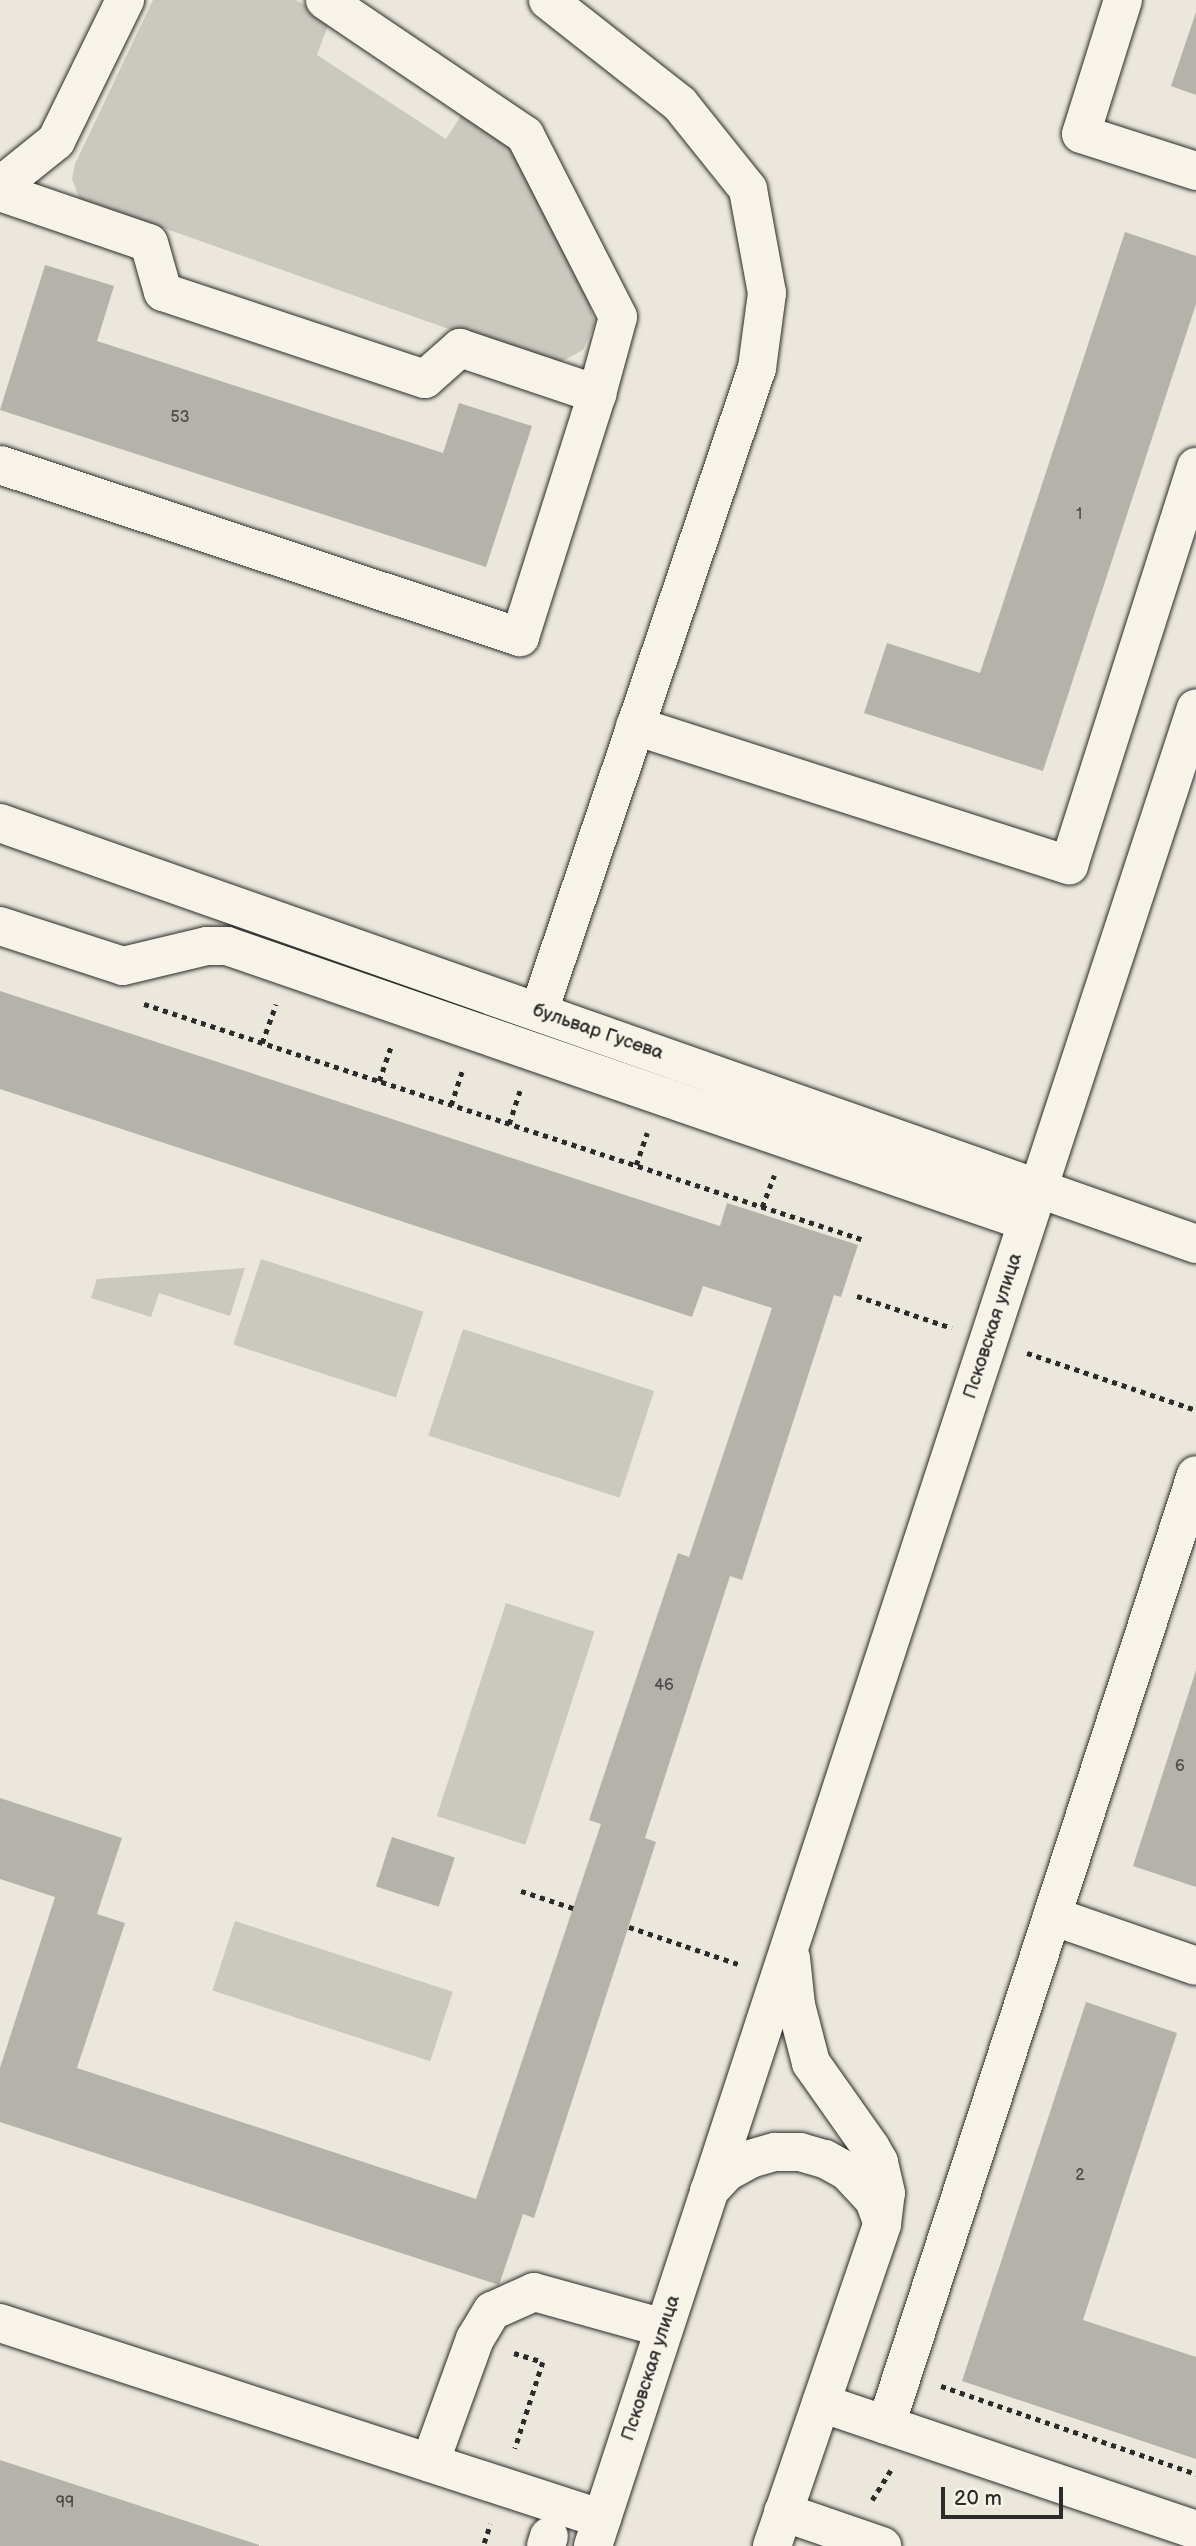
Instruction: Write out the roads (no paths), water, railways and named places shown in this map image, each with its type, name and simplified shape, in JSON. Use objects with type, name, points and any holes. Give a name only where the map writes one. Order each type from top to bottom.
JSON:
[{"type":"street","points":[[0,186],[56,141],[125,0]]},
{"type":"street","points":[[0,465],[520,637],[597,394],[618,317],[525,135],[325,0]]},
{"type":"street","points":[[539,1011],[757,369],[767,293],[748,189],[680,104],[548,0]]},
{"type":"street","points":[[1123,0],[1081,134],[1196,171]]},
{"type":"street","points":[[0,192],[149,243],[163,292],[425,379],[460,348],[597,394]]},
{"type":"street","points":[[635,726],[1069,865],[1196,467]]},
{"type":"street","name":"Псковская улица","points":[[597,2533],[1196,708]]},
{"type":"street","name":"бульвар Гусева","points":[[0,822],[539,1011],[1033,1205],[1196,1244]]},
{"type":"street","points":[[0,926],[123,966],[207,946],[228,946],[1033,1205]]},
{"type":"street","points":[[886,2425],[1196,1475]]},
{"type":"street","points":[[1052,1916],[1196,1966]]},
{"type":"street","name":"Псковская улица","points":[[778,2529],[882,2224],[886,2193],[879,2162],[811,2063],[784,1960]]},
{"type":"street","name":"Псковская улица","points":[[709,2191],[727,2172],[750,2159],[775,2152],[813,2154],[837,2164],[857,2180],[873,2200],[882,2224]]},
{"type":"street","points":[[430,2463],[475,2339],[492,2311],[534,2292],[664,2328]]},
{"type":"street","points":[[0,2323],[502,2487],[597,2533]]},
{"type":"street","points":[[821,2403],[1196,2530]]},
{"type":"street","points":[[778,2529],[882,2546]]}]
